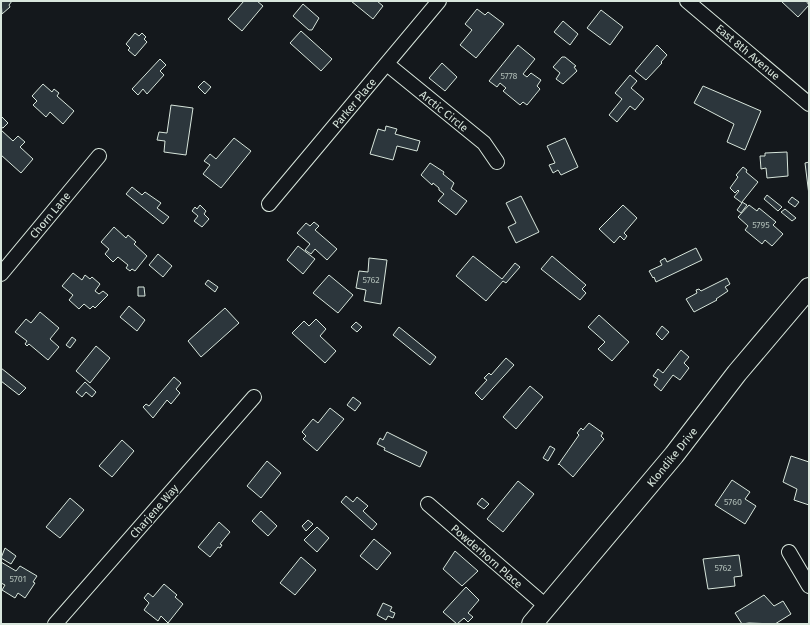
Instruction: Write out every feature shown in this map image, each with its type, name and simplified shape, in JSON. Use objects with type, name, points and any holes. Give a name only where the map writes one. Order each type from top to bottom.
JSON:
[{"type":"street","name":"Parker Place","points":[[269,204],[439,1]]},
{"type":"street","name":"East 8th Avenue","points":[[687,1],[809,104]]},
{"type":"street","name":"Arctic Circle","points":[[387,64],[484,144],[496,162]]},
{"type":"street","name":"Chorn Lane","points":[[1,274],[99,156]]},
{"type":"street","name":"Klondike Drive","points":[[532,624],[674,455],[738,373],[809,288]]},
{"type":"street","name":"Charjene Way","points":[[55,624],[254,397]]},
{"type":"street","name":"Powderhorn Place","points":[[428,504],[547,606]]},
{"type":"street","points":[[789,552],[809,586]]},
{"type":"building","points":[[1,1],[12,1],[9,5],[10,7],[2,14]]},
{"type":"building","points":[[244,1],[257,1],[263,6],[242,31],[228,19]]},
{"type":"building","points":[[351,1],[377,1],[383,6],[373,19]]},
{"type":"building","points":[[781,1],[806,1],[809,5],[798,17]]},
{"type":"building","points":[[303,4],[319,18],[312,30],[309,30],[293,16]]},
{"type":"building","points":[[477,9],[485,15],[488,12],[504,24],[476,58],[460,45],[472,30],[465,24]]},
{"type":"building","points":[[601,10],[623,27],[610,45],[587,28]]},
{"type":"building","points":[[563,21],[578,34],[570,45],[554,32]]},
{"type":"building","points":[[301,31],[332,59],[321,71],[290,43]]},
{"type":"building","points":[[135,33],[139,36],[142,33],[146,37],[144,39],[147,42],[135,56],[128,50],[130,48],[126,44]]},
{"type":"building","points":[[518,45],[535,59],[523,74],[527,77],[531,73],[541,80],[537,86],[540,89],[527,105],[523,102],[520,105],[503,91],[506,88],[500,83],[497,87],[489,81]]},
{"type":"building","points":[[657,45],[667,55],[661,62],[662,63],[646,80],[635,71]]},
{"type":"building","points":[[562,57],[565,57],[576,66],[574,67],[577,71],[563,84],[556,79],[560,73],[553,67]]},
{"type":"building","points":[[160,59],[166,65],[160,71],[164,75],[147,94],[143,89],[138,95],[132,89]]},
{"type":"building","points":[[442,63],[457,77],[445,91],[429,78]]},
{"type":"building","points":[[630,75],[637,81],[631,88],[644,99],[635,110],[630,106],[617,122],[609,115],[622,99],[615,93]]},
{"type":"building","points":[[204,81],[211,87],[205,94],[198,87]]},
{"type":"building","points":[[43,84],[52,92],[54,89],[59,93],[57,96],[74,111],[63,124],[50,112],[46,117],[33,105],[37,101],[32,96]]},
{"type":"building","points":[[703,86],[761,111],[745,150],[727,142],[734,124],[694,103]]},
{"type":"building","points":[[171,105],[193,108],[186,155],[164,152],[165,141],[157,140],[159,132],[167,133]]},
{"type":"building","points":[[1,116],[8,123],[3,128],[1,127]]},
{"type":"building","points":[[386,126],[397,129],[395,134],[420,141],[417,151],[397,146],[393,160],[370,154],[378,129],[385,131]]},
{"type":"building","points":[[1,130],[13,141],[18,136],[25,142],[20,147],[33,159],[21,173],[1,155]]},
{"type":"building","points":[[234,138],[251,151],[221,188],[203,174],[210,165],[204,161],[210,154],[216,159]]},
{"type":"building","points":[[565,138],[578,167],[561,175],[558,170],[553,173],[549,165],[555,163],[547,146]]},
{"type":"building","points":[[787,152],[788,176],[767,178],[766,168],[761,169],[760,156],[765,156],[765,153]]},
{"type":"building","points":[[809,162],[809,195],[805,163]]},
{"type":"building","points":[[430,163],[444,172],[443,174],[454,183],[451,189],[467,201],[456,215],[438,201],[444,194],[439,190],[439,188],[433,183],[432,185],[421,175]]},
{"type":"building","points":[[743,167],[747,170],[746,172],[758,182],[742,202],[747,205],[741,213],[737,210],[742,203],[734,197],[739,191],[738,190],[735,193],[730,188],[738,177],[736,175]]},
{"type":"building","points":[[132,187],[142,195],[145,192],[161,203],[157,208],[169,217],[163,224],[126,194]]},
{"type":"building","points":[[767,195],[782,207],[778,211],[764,199]]},
{"type":"building","points":[[521,196],[539,232],[516,243],[508,227],[516,223],[506,203]]},
{"type":"building","points":[[792,197],[799,202],[795,207],[788,202]]},
{"type":"building","points":[[200,205],[206,211],[204,214],[209,219],[202,227],[194,221],[198,216],[192,211],[195,207],[197,209]]},
{"type":"building","points":[[623,205],[637,218],[624,233],[627,236],[624,240],[620,236],[614,243],[599,229]]},
{"type":"building","points":[[749,205],[757,211],[759,208],[776,222],[773,225],[783,234],[772,246],[765,240],[762,244],[745,230],[748,226],[738,217]]},
{"type":"building","points":[[785,209],[796,218],[792,221],[781,212]]},
{"type":"building","points":[[314,222],[319,226],[315,230],[337,249],[327,260],[315,249],[311,254],[305,250],[310,244],[297,233],[306,223],[310,226]]},
{"type":"building","points":[[114,227],[126,238],[128,235],[136,242],[134,244],[147,256],[135,271],[132,269],[130,271],[126,268],[128,265],[118,257],[113,262],[105,254],[109,249],[101,242]]},
{"type":"building","points":[[298,246],[315,259],[303,274],[287,260]]},
{"type":"building","points":[[696,248],[702,260],[656,282],[649,271],[662,265],[660,261],[665,258],[667,262]]},
{"type":"building","points":[[158,254],[172,266],[163,277],[149,265]]},
{"type":"building","points":[[473,256],[502,279],[515,263],[520,267],[506,283],[503,281],[486,301],[456,276]]},
{"type":"building","points":[[552,256],[586,285],[582,289],[586,293],[580,300],[541,269]]},
{"type":"building","points":[[369,258],[387,260],[381,304],[364,301],[366,290],[356,288],[359,271],[368,272]]},
{"type":"building","points":[[73,273],[82,280],[85,275],[90,279],[92,277],[100,284],[95,291],[99,294],[103,291],[108,295],[95,308],[93,306],[90,309],[84,304],[79,309],[69,300],[73,295],[62,286]]},
{"type":"building","points":[[329,275],[353,295],[338,313],[313,293]]},
{"type":"building","points":[[727,278],[730,284],[725,287],[728,291],[716,299],[717,300],[694,312],[686,299],[697,293],[696,290],[699,289],[701,291]]},
{"type":"building","points":[[208,280],[218,287],[215,292],[205,284]]},
{"type":"building","points":[[138,287],[144,287],[145,296],[138,296]]},
{"type":"building","points":[[129,306],[145,320],[137,331],[120,317]]},
{"type":"building","points":[[225,308],[239,323],[201,357],[188,341]]},
{"type":"building","points":[[40,312],[59,328],[50,339],[59,347],[48,360],[29,344],[27,346],[25,344],[27,341],[15,332],[26,319],[31,323]]},
{"type":"building","points":[[599,315],[629,342],[612,361],[598,349],[605,342],[588,327]]},
{"type":"building","points":[[316,319],[326,329],[320,336],[336,351],[325,363],[292,333],[304,321],[309,326]]},
{"type":"building","points":[[356,322],[362,327],[357,332],[351,327]]},
{"type":"building","points":[[662,326],[669,332],[662,340],[656,334]]},
{"type":"building","points":[[399,327],[436,357],[430,365],[393,335]]},
{"type":"building","points":[[72,337],[76,340],[70,348],[66,345]]},
{"type":"building","points":[[96,346],[110,358],[90,383],[76,371]]},
{"type":"building","points":[[681,350],[689,357],[684,363],[689,368],[680,380],[673,375],[661,391],[654,385],[658,379],[653,376],[658,369],[663,373]]},
{"type":"building","points":[[506,358],[514,365],[482,400],[475,393],[487,380],[484,378],[489,373],[491,375]]},
{"type":"building","points":[[1,368],[26,388],[19,395],[1,381]]},
{"type":"building","points":[[174,377],[181,383],[176,389],[180,393],[171,404],[167,400],[153,418],[143,407],[146,404],[149,406]]},
{"type":"building","points":[[85,382],[96,392],[92,397],[86,392],[82,397],[76,392]]},
{"type":"building","points":[[530,386],[543,397],[516,429],[503,417]]},
{"type":"building","points":[[353,397],[361,403],[355,411],[347,405]]},
{"type":"building","points":[[330,408],[344,419],[317,451],[303,439],[306,436],[302,432],[313,419],[318,423]]},
{"type":"building","points":[[589,423],[603,433],[601,436],[604,439],[573,477],[559,464],[558,465],[579,435],[577,433],[581,428],[583,430]]},
{"type":"building","points":[[387,432],[427,452],[420,467],[384,450],[385,448],[377,444],[380,438],[383,440]]},
{"type":"building","points":[[122,440],[134,451],[112,477],[99,466]]},
{"type":"building","points":[[550,446],[555,449],[548,461],[543,458]]},
{"type":"building","points":[[791,456],[809,462],[809,505],[794,500],[797,489],[783,482]]},
{"type":"building","points":[[267,461],[281,473],[261,498],[247,486]]},
{"type":"building","points":[[732,480],[750,492],[745,499],[756,506],[745,524],[715,505]]},
{"type":"building","points":[[518,481],[534,494],[503,532],[487,519]]},
{"type":"building","points":[[346,496],[353,502],[357,497],[368,506],[363,511],[377,524],[372,530],[341,502]]},
{"type":"building","points":[[70,498],[84,510],[60,538],[46,527]]},
{"type":"building","points":[[482,498],[489,504],[484,509],[477,504]]},
{"type":"building","points":[[261,511],[277,526],[268,536],[252,521]]},
{"type":"building","points":[[308,520],[313,524],[306,531],[302,526]]},
{"type":"building","points":[[219,522],[230,532],[220,544],[222,545],[220,548],[218,547],[210,557],[198,547]]},
{"type":"building","points":[[317,527],[329,538],[317,552],[304,540]]},
{"type":"building","points":[[374,539],[391,553],[377,570],[360,556]]},
{"type":"building","points":[[5,548],[16,556],[11,564],[1,558]]},
{"type":"building","points":[[455,551],[478,571],[462,586],[443,569]]},
{"type":"building","points":[[739,555],[742,576],[734,577],[735,586],[708,589],[703,559]]},
{"type":"building","points":[[301,557],[316,570],[295,595],[280,583]]},
{"type":"building","points":[[1,562],[16,571],[20,566],[37,576],[33,582],[35,583],[25,598],[18,593],[15,598],[2,590],[5,585],[1,583]]},
{"type":"building","points":[[164,584],[177,595],[175,597],[183,604],[168,623],[161,616],[158,621],[144,610],[149,603],[144,598],[148,593],[153,597]]},
{"type":"building","points":[[466,587],[479,600],[468,613],[473,617],[468,622],[464,618],[457,624],[443,612]]},
{"type":"building","points":[[764,595],[774,606],[783,601],[791,614],[775,624],[742,624],[735,613]]},
{"type":"building","points":[[383,603],[392,607],[390,611],[395,613],[393,618],[388,616],[386,620],[377,615]]}]
